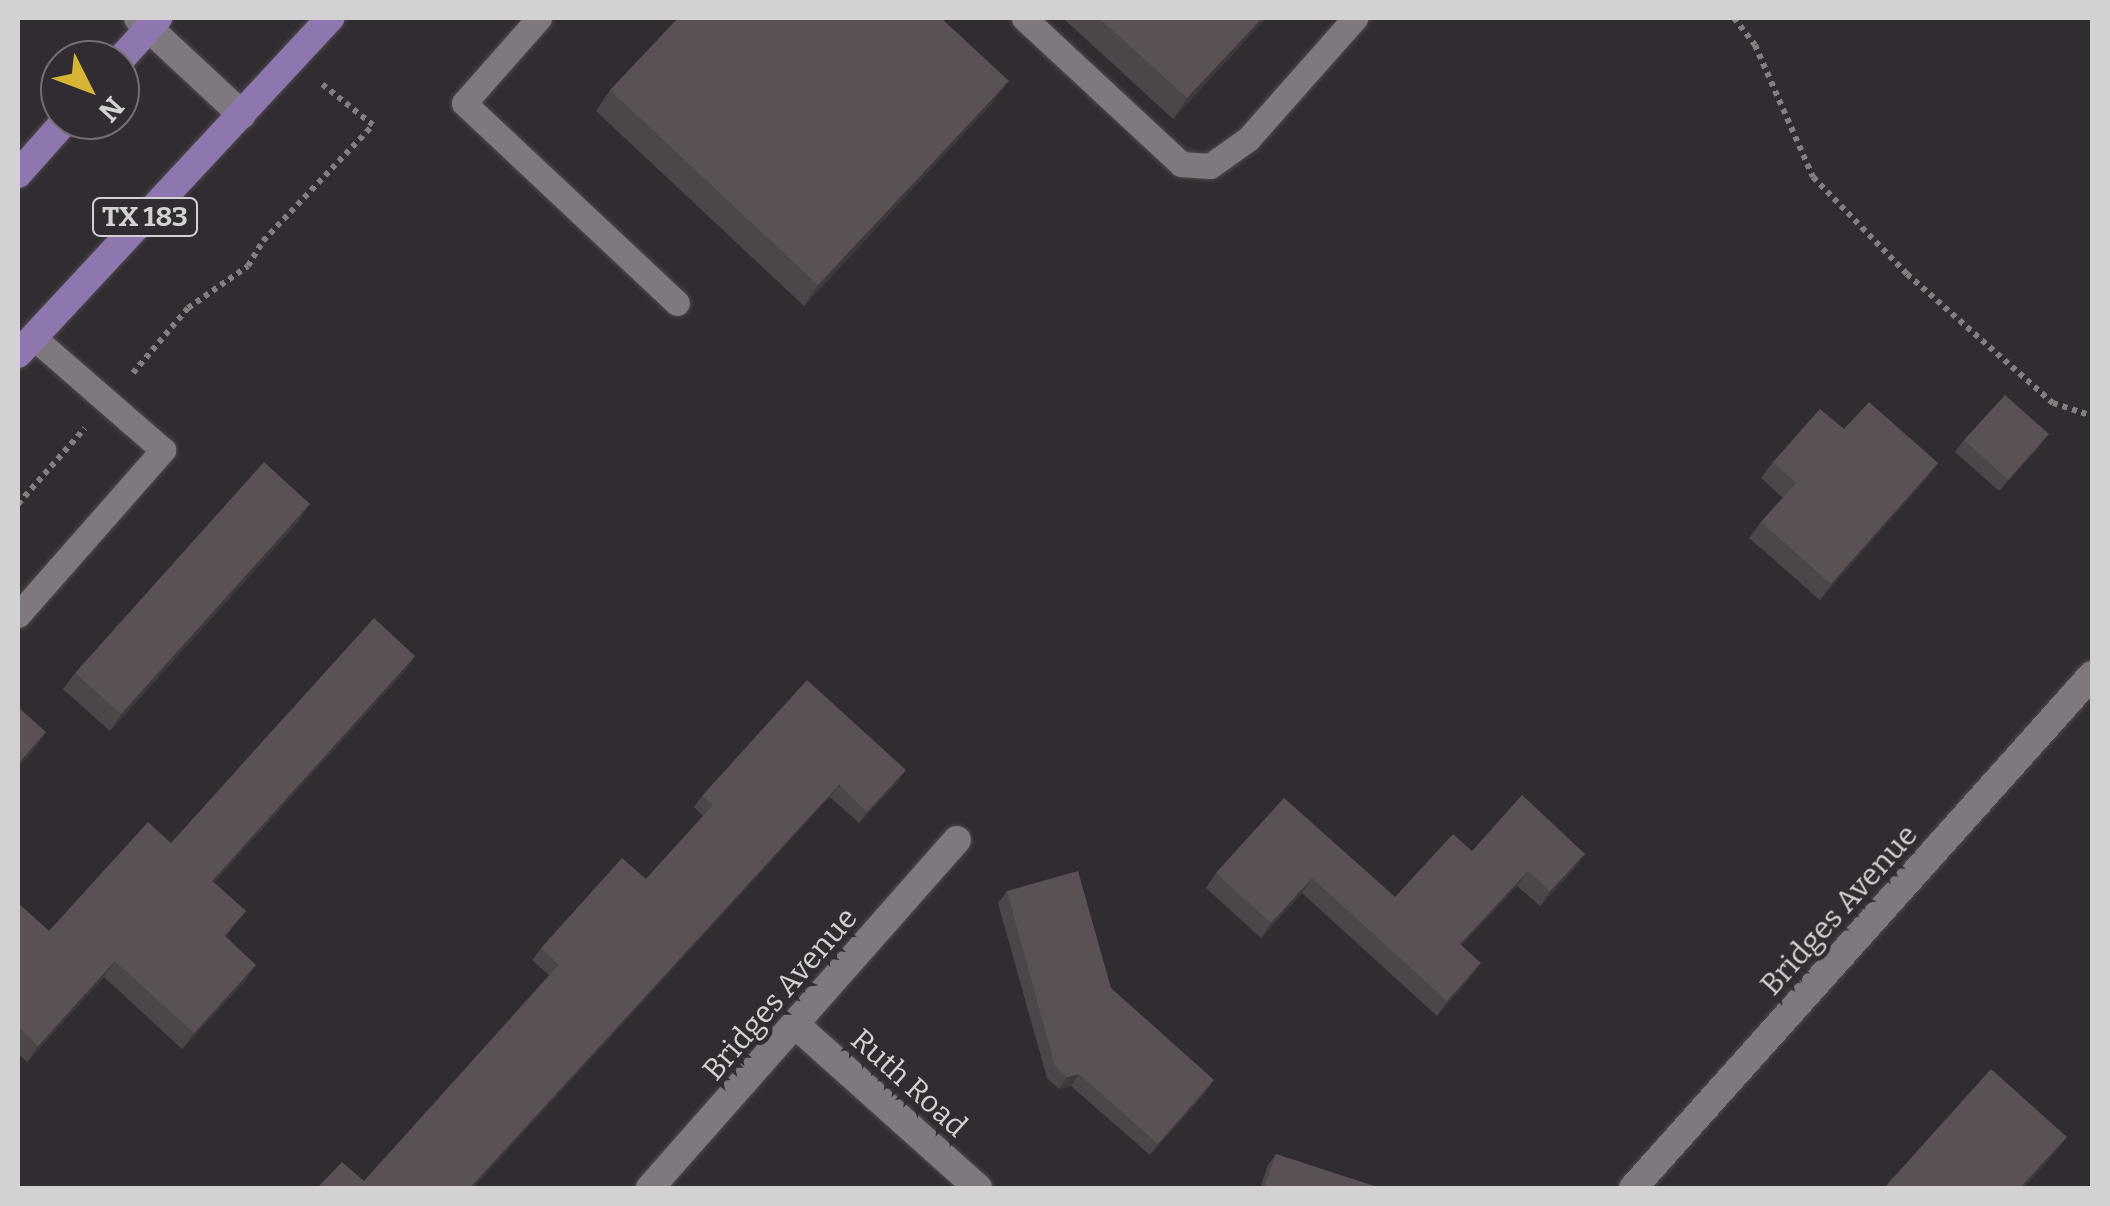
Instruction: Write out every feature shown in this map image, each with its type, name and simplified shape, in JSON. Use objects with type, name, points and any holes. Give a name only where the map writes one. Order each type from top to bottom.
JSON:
[{"type":"main road","name":"TX 183","points":[[25,345],[330,18]]},
{"type":"main road","points":[[18,174],[48,140]]},
{"type":"street","points":[[148,21],[242,115]]},
{"type":"street","name":"Bridges Avenue","points":[[1633,1188],[2092,675]]},
{"type":"street","name":"Bridges Avenue","points":[[650,1188],[797,1026],[957,840]]},
{"type":"street","name":"Ruth Road","points":[[797,1026],[978,1188]]},
{"type":"lane","points":[[540,18],[464,102],[677,303]]},
{"type":"lane","points":[[1024,18],[1181,164],[1210,166],[1248,139],[1355,18]]},
{"type":"lane","points":[[18,615],[164,450],[108,402],[25,345]]},
{"type":"path","points":[[1734,18],[1755,45],[1813,177],[1908,274],[2053,402],[2092,416]]},
{"type":"path","points":[[18,504],[188,308],[248,266],[263,241],[373,125],[295,56]]},
{"type":"building","points":[[678,18],[941,18],[1009,81],[818,285],[610,90]]},
{"type":"building","points":[[1099,18],[1262,18],[1187,98]]},
{"type":"building","points":[[2005,395],[2049,434],[2008,480],[1964,440]]},
{"type":"building","points":[[1869,402],[1938,463],[1831,584],[1761,522],[1796,483],[1773,462],[1820,409],[1844,429]]},
{"type":"building","points":[[264,462],[310,504],[121,714],[75,673]]},
{"type":"building","points":[[374,618],[415,656],[212,881],[246,911],[224,935],[256,965],[194,1033],[115,961],[38,1046],[18,1027],[18,903],[49,931],[148,822],[171,843]]},
{"type":"building","points":[[807,680],[906,770],[867,812],[839,785],[470,1188],[317,1188],[342,1162],[364,1181],[559,965],[541,948],[622,858],[646,879],[713,805],[702,796]]},
{"type":"building","points":[[18,707],[46,732],[18,764]]},
{"type":"building","points":[[1522,795],[1585,854],[1550,891],[1528,871],[1460,944],[1481,963],[1447,1001],[1312,878],[1271,923],[1216,873],[1284,798],[1395,897],[1453,834],[1472,851]]},
{"type":"building","points":[[1078,871],[1111,988],[1214,1080],[1158,1144],[1079,1074],[1067,1077],[1055,1066],[1007,891]]},
{"type":"building","points":[[1991,1069],[2067,1137],[2020,1188],[1884,1188]]},
{"type":"building","points":[[1276,1154],[1380,1188],[1264,1188]]}]
